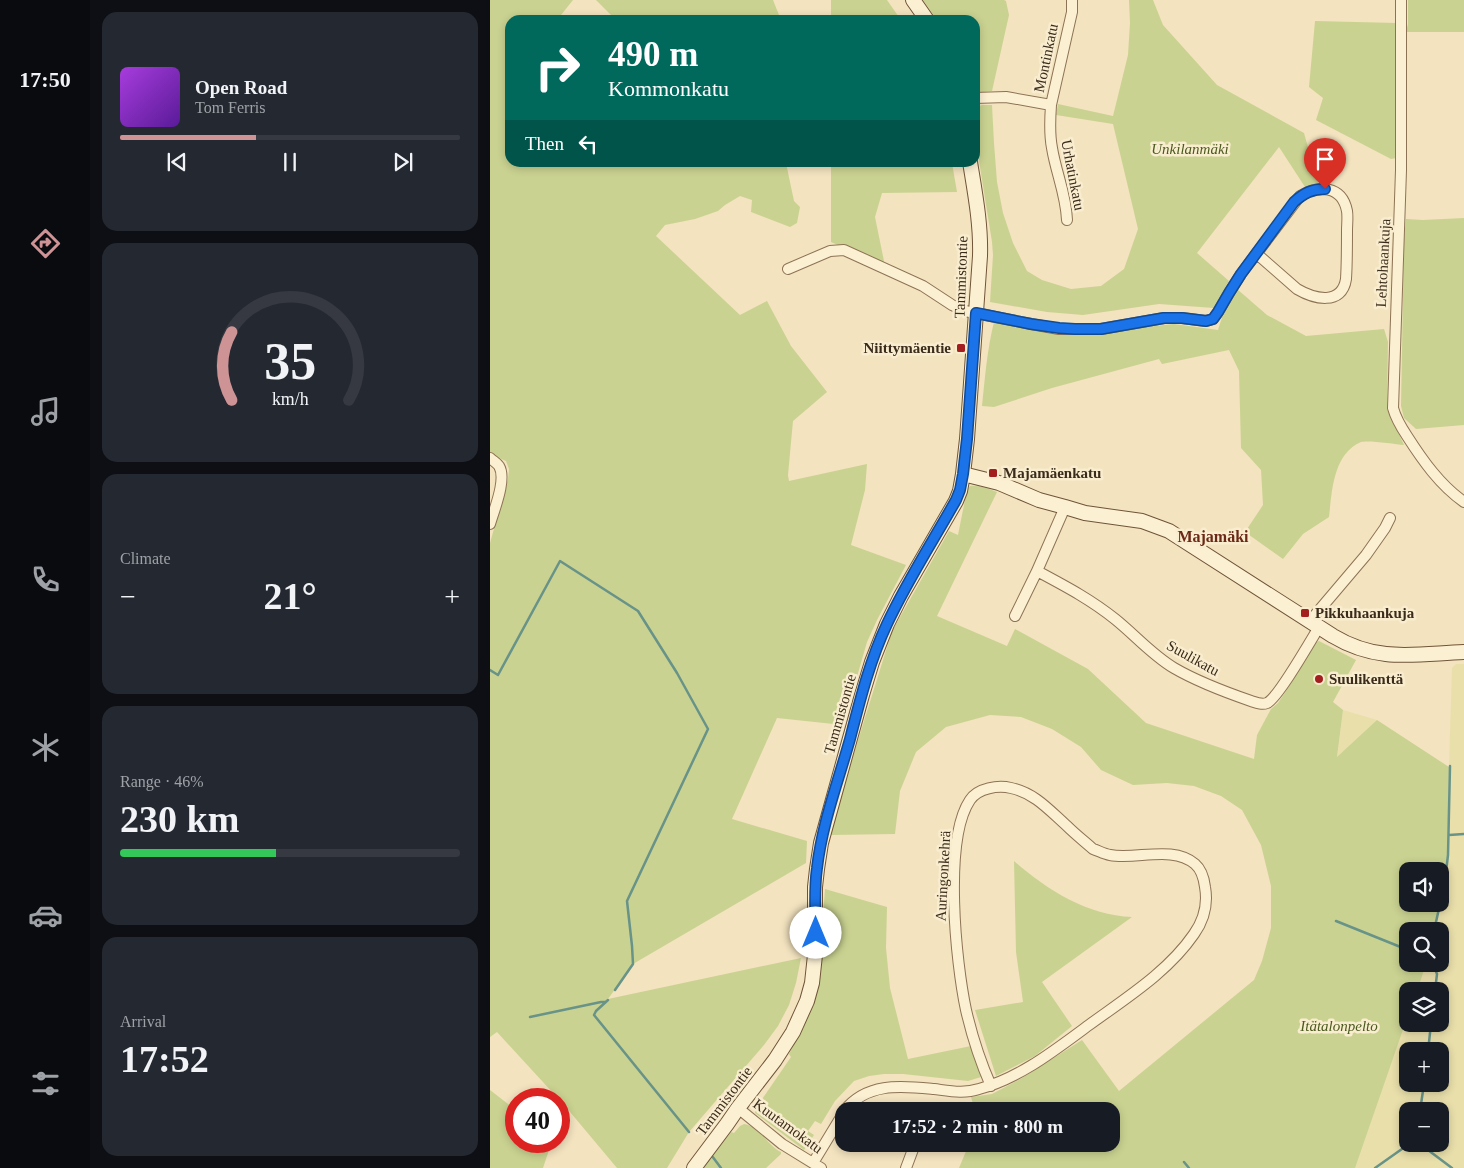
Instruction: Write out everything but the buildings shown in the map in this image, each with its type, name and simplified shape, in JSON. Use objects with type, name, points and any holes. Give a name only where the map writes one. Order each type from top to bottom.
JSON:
[{"type":"street","points":[[913,0],[924,15]]},
{"type":"street","name":"Montinkatu","points":[[980,98],[1006,96],[1051,105],[1070,19],[1072,0]]},
{"type":"street","name":"Lehtohaankuja","points":[[1401,0],[1401,170],[1393,408],[1396,417],[1419,455],[1446,488],[1464,502]]},
{"type":"street","name":"Urhatinkatu","points":[[1051,105],[1050,133],[1052,150],[1066,203],[1067,220]]},
{"type":"street","name":"Tammistontie","points":[[694,1168],[776,1060],[793,1032],[807,1001],[812,983],[814,963],[815,887],[821,843],[862,695],[872,662],[887,624],[960,490],[967,439],[980,238],[971,167]]},
{"type":"street","points":[[788,268],[830,250],[844,250],[923,286],[965,311],[1059,328],[1101,329],[1164,318],[1206,321],[1213,319],[1229,293],[1294,202],[1300,196],[1313,190],[1325,189],[1332,191],[1343,200],[1347,212],[1346,278],[1343,289],[1336,296],[1317,297],[1303,293],[1257,254]]},
{"type":"street","points":[[490,458],[499,465],[502,473],[502,483],[490,524]]},
{"type":"street","points":[[963,474],[999,483],[1039,500],[1065,508],[1085,513],[1142,521],[1169,531],[1339,639],[1360,649],[1388,655],[1464,652]]},
{"type":"street","points":[[1015,616],[1065,508]]},
{"type":"street","points":[[1315,624],[1366,555],[1390,518]]},
{"type":"street","name":"Suulikatu","points":[[1037,571],[1095,603],[1174,668],[1229,693],[1259,704],[1266,703],[1276,694],[1315,624]]},
{"type":"street","name":"Auringonkehrä","points":[[852,1102],[860,1095],[884,1088],[911,1087],[969,1092],[991,1086],[1028,1068],[1132,994],[1177,955],[1195,933],[1206,908],[1205,884],[1202,872],[1196,864],[1180,856],[1169,854],[1112,856],[1102,853],[1093,848],[1043,804],[1031,796],[1010,788],[987,789],[970,799],[962,818],[956,854],[954,899],[956,945],[966,1011],[975,1044],[991,1086]]},
{"type":"street","name":"Kuutamokatu","points":[[738,1108],[782,1144],[817,1166]]},
{"type":"street","name":"Auringonkehrä","points":[[817,1166],[835,1130]]},
{"type":"street","points":[[906,1168],[912,1152]]},
{"type":"green space","points":[[490,0],[573,0],[561,15],[505,15],[505,167],[787,167],[794,201],[800,207],[797,223],[790,227],[751,212],[752,200],[740,196],[718,211],[695,219],[665,225],[656,236],[740,315],[767,301],[791,346],[827,392],[793,421],[789,481],[867,464],[865,490],[851,545],[906,565],[867,642],[843,725],[777,718],[732,819],[807,841],[806,863],[633,964],[608,999],[801,958],[789,1005],[778,1026],[689,1132],[667,1168],[617,1168],[570,1112],[570,1088],[548,1088],[497,1032],[490,1037],[490,543],[508,479],[509,469],[506,461],[490,454]]},
{"type":"green space","points":[[596,0],[773,0],[779,15],[611,15]]},
{"type":"green space","points":[[831,0],[887,0],[898,15],[831,15]]},
{"type":"green space","points":[[923,0],[1006,1],[1009,15],[992,91],[980,92],[980,15],[934,15]]},
{"type":"green space","name":"Unkilanmäki","points":[[1129,0],[1153,0],[1163,25],[1217,85],[1304,133],[1318,183],[1305,187],[1279,147],[1197,253],[1229,281],[1214,308],[1159,304],[1083,315],[1047,312],[990,302],[993,255],[980,167],[980,106],[982,105],[992,105],[997,182],[1003,213],[1013,243],[1027,271],[1042,280],[1071,289],[1101,286],[1124,269],[1138,229],[1113,124],[1056,115],[1058,104],[1113,116],[1128,55]]},
{"type":"green space","points":[[1408,0],[1464,0],[1464,32],[1406,32]]},
{"type":"green space","points":[[1315,21],[1397,23],[1396,158],[1391,159],[1316,120],[1323,98],[1309,87]]},
{"type":"green space","points":[[831,167],[953,167],[957,192],[882,193],[875,217],[885,266],[831,242]]},
{"type":"green space","points":[[1464,218],[1464,425],[1416,429],[1404,418],[1401,406],[1406,219]]},
{"type":"green space","points":[[1237,289],[1267,315],[1306,336],[1384,329],[1388,342],[1387,410],[1390,411],[1404,445],[1361,442],[1352,448],[1339,464],[1333,485],[1329,517],[1303,534],[1283,559],[1245,532],[1263,505],[1261,470],[1241,448],[1239,371],[1229,350],[1162,364],[1159,359],[1052,388],[994,407],[982,406],[994,322],[1036,330],[1075,334],[1174,324],[1218,330],[1224,311]]},
{"type":"green space","points":[[970,486],[997,492],[937,616],[1007,646],[1015,629],[1088,669],[1146,723],[1254,759],[1257,735],[1271,709],[1278,703],[1316,642],[1319,641],[1356,660],[1333,702],[1343,710],[1337,757],[1377,720],[1449,767],[1447,862],[1399,862],[1399,912],[1438,912],[1436,922],[1399,922],[1399,972],[1423,972],[1420,982],[1399,982],[1399,1032],[1402,1032],[1355,1168],[959,1168],[966,1152],[1120,1152],[1120,1102],[972,1102],[971,1097],[992,1094],[1022,1078],[1082,1040],[1119,1091],[1254,980],[1262,961],[1271,928],[1271,886],[1261,845],[1242,810],[1221,796],[1194,786],[1167,783],[1133,785],[1101,770],[1081,747],[1052,729],[1021,717],[990,715],[946,727],[916,752],[900,791],[895,834],[831,835],[841,795],[892,631],[949,531],[958,535],[967,490]]},
{"type":"green space","name":"Itätalonpelto","points":[[1456,664],[1464,664],[1464,1168],[1198,1168],[1337,758],[1343,710],[1377,720],[1377,763],[1449,767],[1452,668]]},
{"type":"green space","points":[[1014,861],[1040,882],[1068,899],[1099,911],[1132,917],[1042,982],[1072,1026],[1035,1056],[996,1076],[975,1010],[1023,1002],[1016,952]]},
{"type":"green space","points":[[825,889],[887,907],[886,948],[890,988],[908,1059],[971,1046],[981,1077],[968,1081],[903,1074],[884,1074],[854,1081],[835,1101],[821,1124],[815,1121],[808,1131],[814,1135],[804,1150],[755,1113],[756,1108],[791,1057],[789,1054],[803,1025],[819,969]]},
{"type":"green space","points":[[490,1090],[505,1102],[505,1153],[548,1153],[543,1168],[490,1168]]},
{"type":"green space","points":[[744,1124],[754,1128],[781,1154],[766,1168],[703,1168],[731,1132],[734,1133]]},
{"type":"waterway","points":[[490,670],[498,675],[560,561],[638,611],[677,673],[708,729],[627,901],[633,964],[615,990]]},
{"type":"waterway","points":[[1447,862],[1450,766]]},
{"type":"waterway","points":[[1449,835],[1464,834]]},
{"type":"waterway","points":[[1436,922],[1438,912]]},
{"type":"waterway","points":[[1336,921],[1399,946]]},
{"type":"waterway","points":[[1436,972],[1436,982]]},
{"type":"waterway","points":[[608,1000],[594,1015],[689,1132]]},
{"type":"waterway","points":[[530,1017],[605,1002]]},
{"type":"waterway","points":[[1429,1042],[1430,1032]]},
{"type":"waterway","points":[[1421,1102],[1423,1092]]},
{"type":"waterway","points":[[1375,1168],[1399,1151]]},
{"type":"waterway","points":[[1431,1152],[1452,1168]]},
{"type":"waterway","points":[[712,1156],[721,1168]]},
{"type":"waterway","points":[[1184,1162],[1189,1168]]},
{"type":"place","name":"Niittymäentie","points":[[961,348]]},
{"type":"place","name":"Majamäenkatu","points":[[993,473]]},
{"type":"place","name":"Pikkuhaankuja","points":[[1305,613]]},
{"type":"place","name":"Suulikenttä","points":[[1319,679]]},
{"type":"district","name":"Majamäki","points":[[1213,536]]},
{"type":"route","points":[[816,933],[815,887],[821,843],[834,791],[872,662],[887,624],[901,596],[960,490],[967,439],[976,313],[1031,324],[1075,329],[1101,329],[1164,318],[1206,321],[1213,319],[1241,274],[1294,202],[1308,192],[1325,189]]}]
